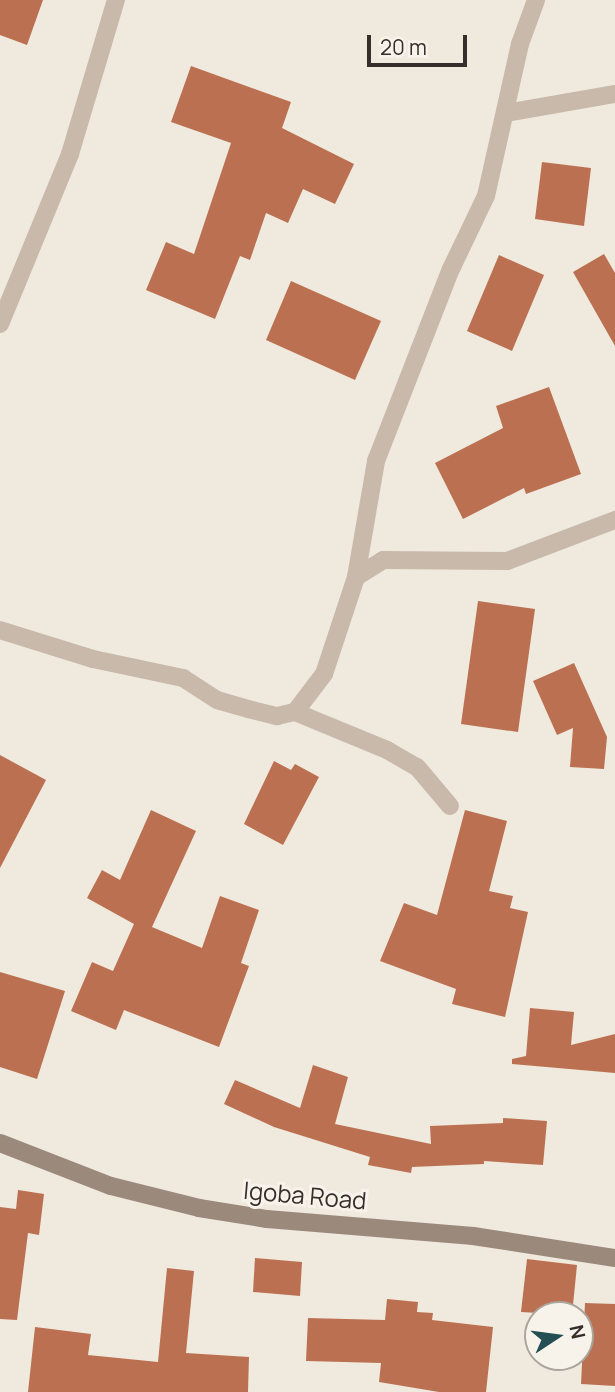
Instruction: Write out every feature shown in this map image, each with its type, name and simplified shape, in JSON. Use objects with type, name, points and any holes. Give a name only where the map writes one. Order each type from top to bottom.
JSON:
[{"type":"street","points":[[0,324],[74,141],[116,0]]},
{"type":"street","points":[[295,712],[324,674],[356,577],[376,461],[451,269],[486,196],[520,44],[536,0]]},
{"type":"street","points":[[506,113],[615,94]]},
{"type":"street","points":[[356,577],[383,561],[506,561],[615,520]]},
{"type":"street","points":[[0,630],[93,659],[184,678],[217,700],[248,709],[277,716],[295,712],[387,750],[417,767],[450,806]]},
{"type":"street","name":"Igoba Road","points":[[0,1143],[111,1186],[199,1208],[267,1219],[473,1236],[615,1258]]},
{"type":"building","points":[[0,0],[43,0],[27,45],[0,35]]},
{"type":"building","points":[[191,66],[291,102],[282,128],[354,164],[335,204],[303,189],[288,223],[266,213],[250,260],[240,256],[215,319],[146,290],[166,242],[194,254],[231,143],[171,122]]},
{"type":"building","points":[[542,162],[591,168],[584,226],[535,219]]},
{"type":"building","points":[[604,254],[615,273],[615,346],[573,272]]},
{"type":"building","points":[[499,255],[544,275],[512,351],[467,331]]},
{"type":"building","points":[[291,281],[381,321],[355,380],[266,340]]},
{"type":"building","points":[[549,387],[581,474],[526,494],[524,488],[463,519],[435,463],[503,428],[496,406]]},
{"type":"building","points":[[478,601],[535,609],[518,732],[461,724]]},
{"type":"building","points":[[574,663],[607,737],[604,769],[570,767],[573,728],[557,735],[533,681]]},
{"type":"building","points":[[0,755],[46,780],[0,868]]},
{"type":"building","points":[[274,761],[291,770],[295,764],[319,777],[283,845],[244,824]]},
{"type":"building","points":[[151,810],[196,831],[152,927],[202,948],[220,896],[259,910],[241,963],[249,966],[219,1047],[124,1010],[116,1030],[71,1011],[92,962],[113,971],[134,924],[87,898],[102,870],[120,880]]},
{"type":"building","points":[[465,810],[507,821],[489,891],[513,896],[510,908],[528,912],[505,1017],[452,1004],[456,989],[380,961],[404,903],[437,915]]},
{"type":"building","points":[[0,972],[65,991],[37,1079],[0,1067]]},
{"type":"building","points":[[530,1008],[574,1012],[571,1045],[615,1034],[615,1073],[512,1064],[512,1059],[526,1056]]},
{"type":"building","points":[[313,1065],[348,1077],[335,1124],[431,1144],[430,1126],[503,1123],[503,1118],[547,1121],[543,1165],[484,1161],[484,1164],[412,1167],[411,1173],[368,1165],[370,1157],[274,1127],[224,1104],[235,1080],[300,1108]]},
{"type":"building","points":[[18,1190],[44,1194],[39,1235],[28,1233],[17,1320],[0,1319],[0,1207],[16,1209]]},
{"type":"building","points":[[255,1258],[302,1262],[300,1296],[253,1292]]},
{"type":"building","points":[[527,1259],[577,1265],[573,1301],[524,1301],[524,1312],[521,1312]]},
{"type":"building","points":[[167,1268],[194,1271],[186,1353],[249,1357],[248,1392],[28,1392],[35,1327],[91,1334],[88,1355],[158,1362]]},
{"type":"building","points":[[387,1299],[418,1302],[417,1312],[433,1313],[432,1320],[493,1327],[486,1392],[439,1392],[379,1382],[381,1363],[306,1361],[308,1318],[385,1320]]},
{"type":"building","points":[[594,1303],[615,1304],[615,1386],[581,1384],[582,1371],[594,1371]]}]
